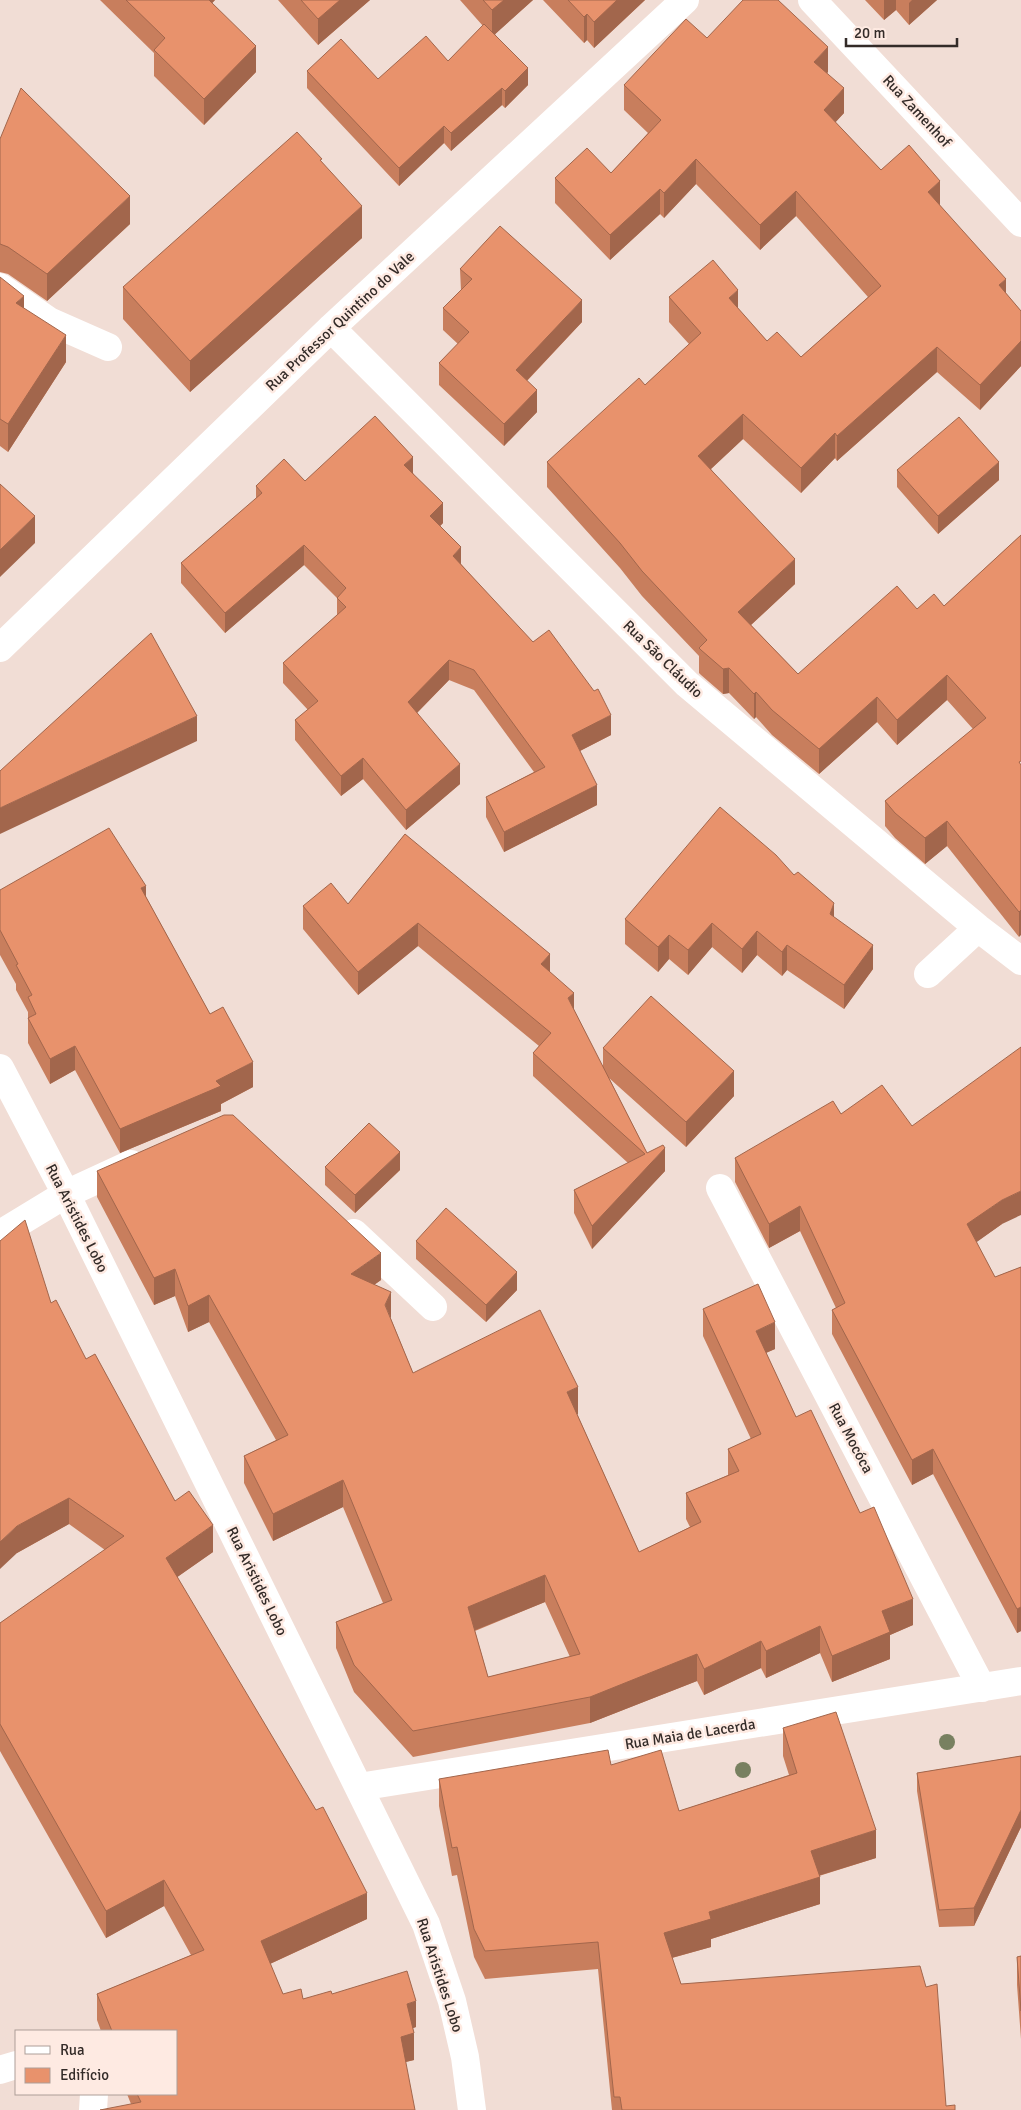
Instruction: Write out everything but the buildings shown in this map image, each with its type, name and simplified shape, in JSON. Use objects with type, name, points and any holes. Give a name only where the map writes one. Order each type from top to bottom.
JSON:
[{"type":"street","name":"Rua Professor Quintino do Vale","points":[[0,648],[331,328],[685,0]]},
{"type":"street","name":"Rua Zamenhof","points":[[812,0],[1021,222]]},
{"type":"street","points":[[0,287],[49,321],[108,347]]},
{"type":"street","name":"Rua São Cláudio","points":[[331,328],[688,684],[978,928],[1021,961]]},
{"type":"street","points":[[928,974],[978,928]]},
{"type":"street","name":"Rua Aristides Lobo","points":[[0,1068],[66,1194],[426,1924],[459,2029],[472,2110]]},
{"type":"street","points":[[0,1234],[66,1194],[152,1156]]},
{"type":"street","name":"Rua Mocóca","points":[[720,1188],[982,1688]]},
{"type":"street","points":[[334,1214],[433,1307]]},
{"type":"street","name":"Rua Maia de Lacerda","points":[[359,1787],[1021,1681]]},
{"type":"street","points":[[0,2070],[15,2065]]},
{"type":"street","points":[[93,2110],[94,2095]]}]
